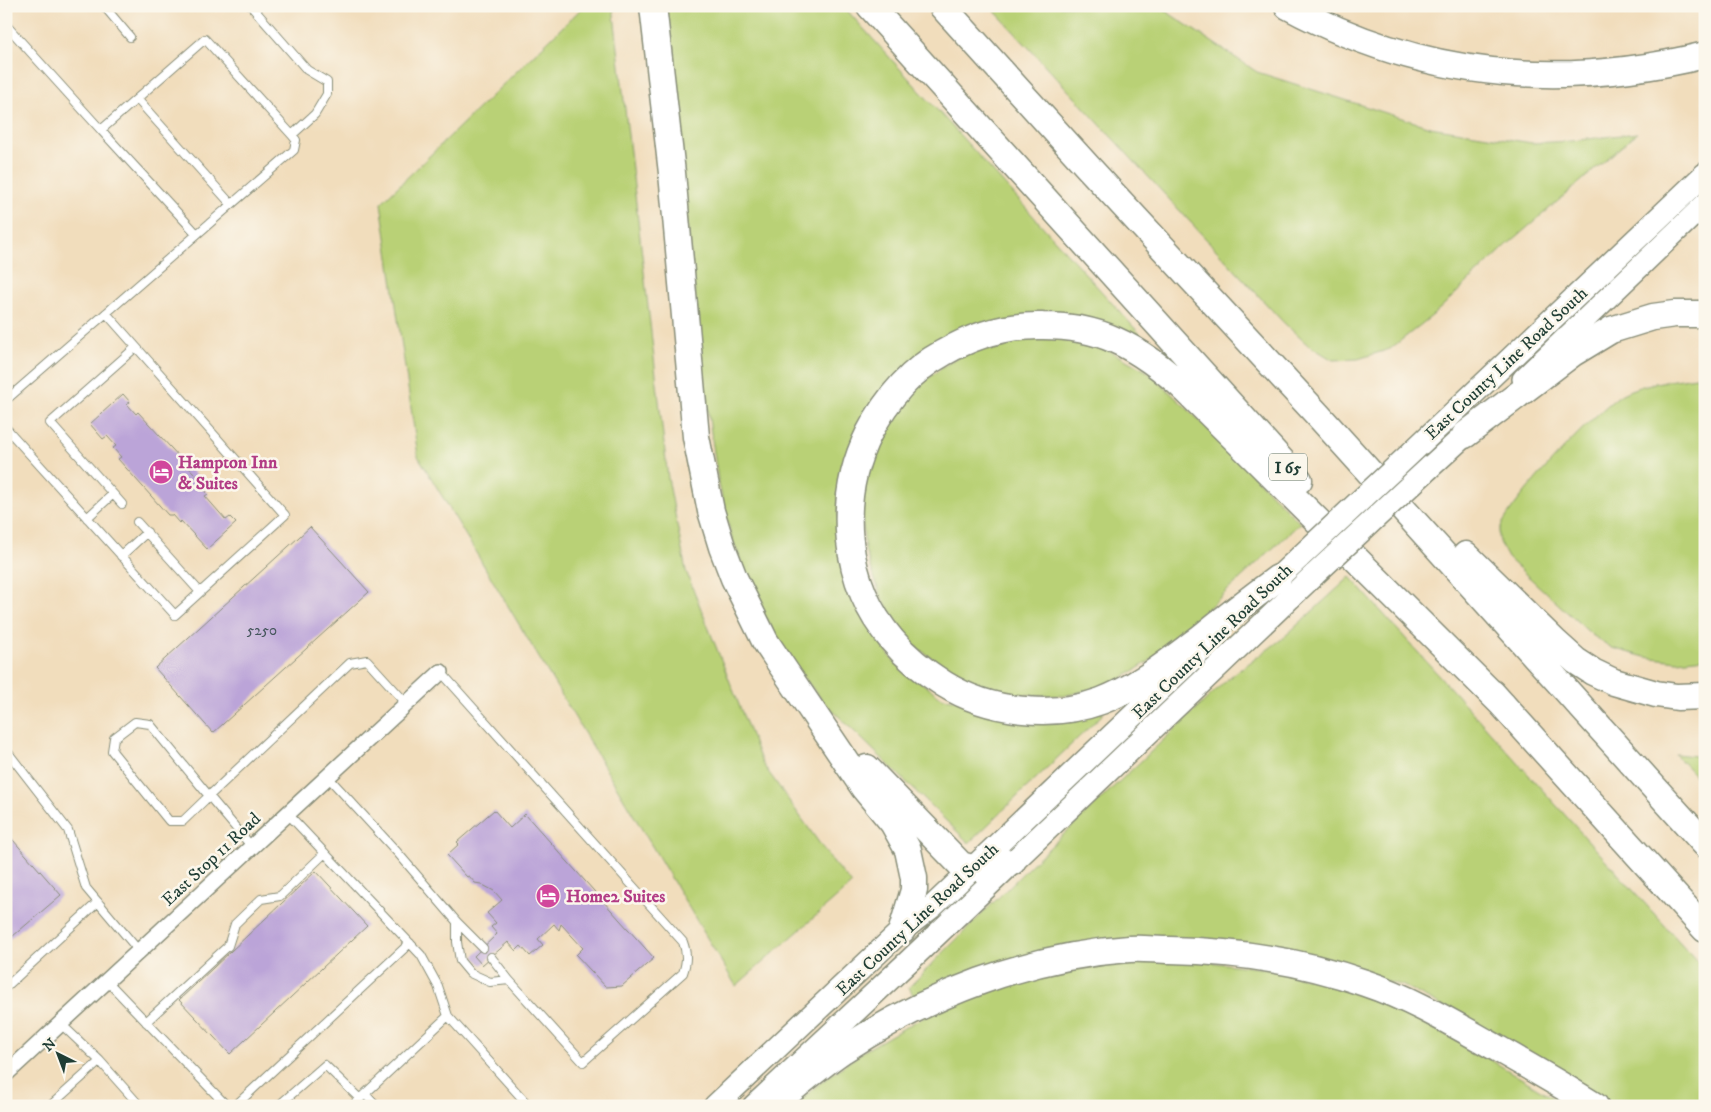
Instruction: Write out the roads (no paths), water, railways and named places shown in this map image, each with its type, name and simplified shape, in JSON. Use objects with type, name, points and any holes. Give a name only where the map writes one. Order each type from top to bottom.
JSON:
[{"type":"highway","points":[[653,6],[672,174],[696,437],[707,498],[722,547],[746,604],[765,641],[864,788],[893,824],[908,850],[914,878],[914,890],[902,930]]},
{"type":"highway","name":"I 65","points":[[870,6],[1705,928]]},
{"type":"highway","points":[[942,6],[1317,414],[1705,844]]},
{"type":"highway","points":[[1288,6],[1326,25],[1397,52],[1498,72],[1543,75],[1587,74],[1662,65],[1705,55]]},
{"type":"highway","points":[[1465,435],[1573,352],[1611,330],[1653,317],[1675,314],[1705,314]]},
{"type":"highway","points":[[1278,578],[1157,671],[1118,693],[1085,705],[1055,710],[1012,708],[990,703],[950,688],[916,664],[890,639],[871,609],[855,570],[848,527],[851,483],[856,462],[883,408],[896,392],[909,377],[956,345],[992,332],[1025,325],[1070,328],[1095,333],[1114,340],[1151,361],[1187,392],[1503,705]]},
{"type":"highway","points":[[1317,414],[1470,559],[1525,615],[1576,661],[1614,682],[1636,689],[1677,697],[1705,696]]},
{"type":"highway","points":[[816,719],[872,772],[961,865],[972,868],[997,867],[1012,862]]},
{"type":"highway","points":[[772,1106],[842,1051],[899,1018],[952,992],[996,976],[1047,962],[1130,949],[1204,950],[1255,955],[1312,967],[1366,983],[1425,1008],[1567,1088],[1595,1106]]},
{"type":"main road","name":"East County Line Road South","points":[[715,1106],[902,930],[933,906],[1705,174]]},
{"type":"main road","name":"East County Line Road South","points":[[754,1106],[1315,574],[1465,435],[1705,204]]},
{"type":"street","name":"East Stop 11 Road","points":[[6,1074],[441,672]]},
{"type":"lane","points":[[104,6],[130,37]]},
{"type":"lane","points":[[251,6],[308,70],[327,82],[327,94],[315,114],[292,135]]},
{"type":"lane","points":[[6,25],[196,234]]},
{"type":"lane","points":[[6,400],[294,150],[296,140],[206,39],[101,130]]},
{"type":"lane","points":[[137,99],[231,204]]},
{"type":"lane","points":[[6,428],[175,615],[285,515],[106,313]]},
{"type":"lane","points":[[122,504],[50,423],[136,347]]},
{"type":"lane","points":[[87,518],[113,494]]},
{"type":"lane","points":[[138,522],[200,592]]},
{"type":"lane","points":[[121,556],[147,532]]},
{"type":"lane","points":[[252,847],[209,796],[150,724],[135,722],[114,738],[112,751],[169,821],[183,821],[209,796],[350,663],[367,660],[407,704]]},
{"type":"lane","points":[[441,672],[682,942],[686,951],[686,963],[683,973],[583,1062],[509,980],[491,957]]},
{"type":"lane","points":[[6,750],[68,830],[86,888],[139,951]]},
{"type":"lane","points":[[328,777],[397,852],[457,922],[483,948]]},
{"type":"lane","points":[[288,814],[421,955],[438,986],[448,1016],[529,1106]]},
{"type":"lane","points":[[146,1022],[228,946],[235,924],[261,899],[280,896],[325,853]]},
{"type":"lane","points":[[6,987],[98,902]]},
{"type":"lane","points":[[457,922],[457,942],[460,961],[470,973],[490,982],[509,980]]},
{"type":"lane","points":[[235,1106],[410,944]]},
{"type":"lane","points":[[107,981],[227,1106]]},
{"type":"lane","points":[[352,1106],[448,1016]]},
{"type":"lane","points":[[61,1024],[100,1061],[140,1106]]},
{"type":"lane","points":[[50,1106],[100,1061]]},
{"type":"lane","points":[[278,1106],[326,1065],[376,1106]]},
{"type":"place","name":"Hampton Inn & Suites","points":[[161,472]]},
{"type":"place","name":"Home2 Suites","points":[[548,896]]}]
